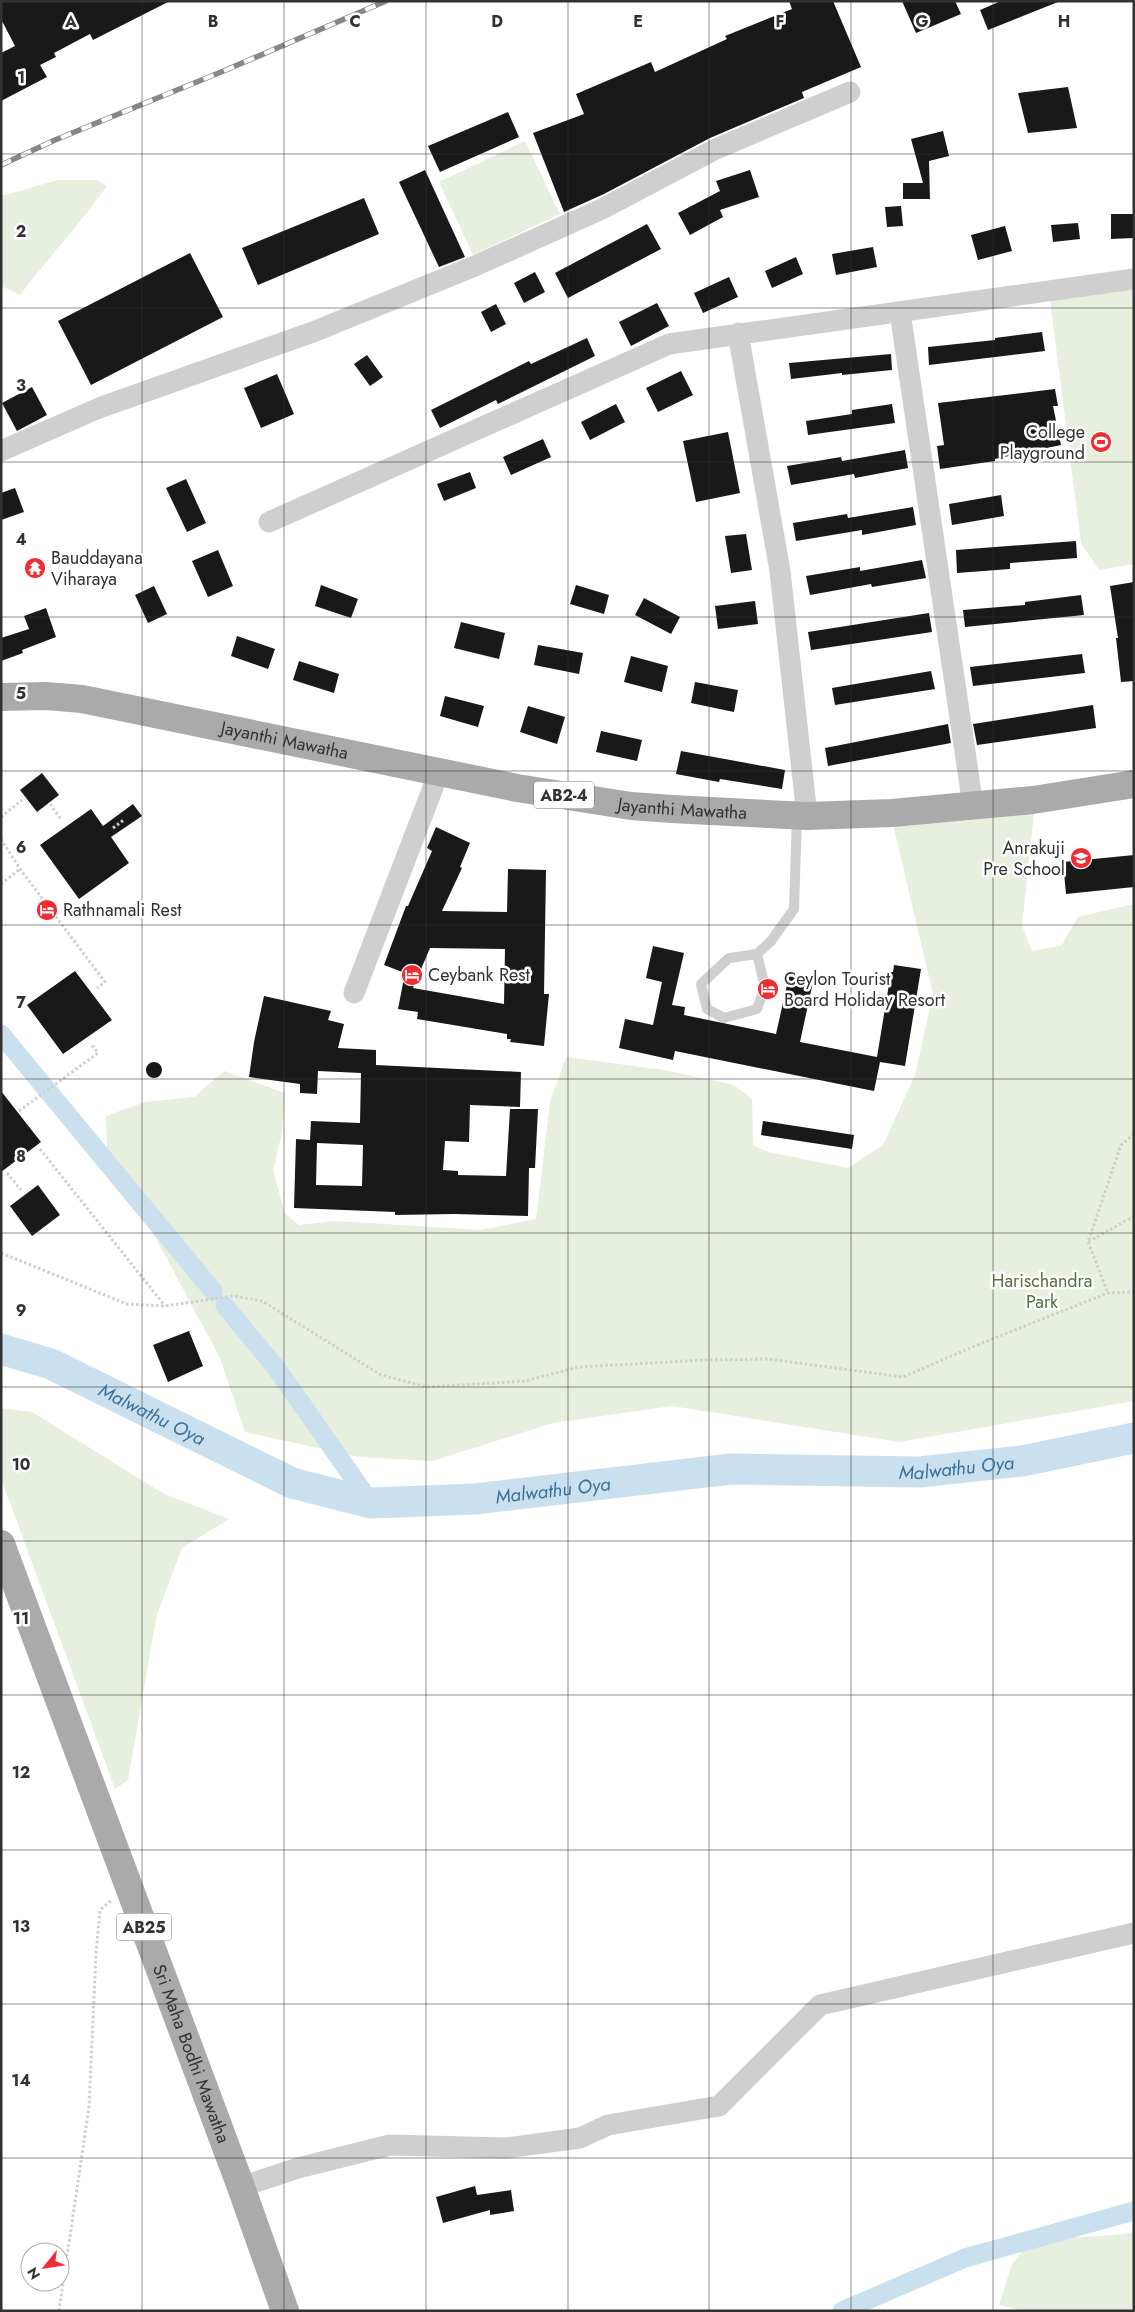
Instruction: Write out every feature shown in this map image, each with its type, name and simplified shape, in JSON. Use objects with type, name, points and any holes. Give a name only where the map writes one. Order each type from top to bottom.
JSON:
[{"type":"main road","name":"Jayanthi Mawatha","points":[[1,697],[46,696],[82,700],[517,788],[631,806],[802,815],[892,813],[1034,800],[1134,784]]},
{"type":"main road","name":"Sri Maha Bodhi Mawatha","points":[[1,1544],[241,2186],[285,2311]]},
{"type":"street","points":[[1,451],[99,408],[313,332],[475,266],[602,210],[716,149],[850,92]]},
{"type":"street","points":[[269,522],[669,344],[1134,279]]},
{"type":"street","points":[[900,312],[973,806]]},
{"type":"street","points":[[738,333],[780,571],[802,815]]},
{"type":"street","points":[[354,993],[439,772]]},
{"type":"street","points":[[241,2186],[298,2168],[390,2145],[506,2148],[580,2138],[608,2125],[719,2106],[820,2005],[1134,1933]]},
{"type":"lane","points":[[756,954],[765,988],[758,1009],[724,1018],[707,1009],[701,984],[729,958],[756,954],[771,941],[794,909],[802,815]]},
{"type":"path","points":[[1,817],[22,800]]},
{"type":"path","points":[[50,804],[61,819]]},
{"type":"path","points":[[113,828],[125,819]]},
{"type":"path","points":[[1,839],[20,869],[105,982],[97,988]]},
{"type":"path","points":[[1,884],[20,869]]},
{"type":"path","points":[[19,1111],[98,1053],[91,1044]]},
{"type":"path","points":[[1108,1294],[1088,1242],[1121,1145],[1134,1134]]},
{"type":"path","points":[[40,1149],[165,1306]]},
{"type":"path","points":[[8,1173],[21,1190]]},
{"type":"path","points":[[1088,1242],[1134,1216]]},
{"type":"path","points":[[1,1253],[127,1304],[165,1306],[234,1296],[262,1301],[382,1375],[427,1387],[525,1380],[578,1367],[705,1360],[768,1359],[903,1377],[982,1343],[1108,1294],[1134,1292]]},
{"type":"path","points":[[59,2311],[90,2107],[96,1954],[100,1910],[129,1886]]},
{"type":"green space","points":[[525,141],[560,214],[473,255],[439,182]]},
{"type":"green space","points":[[58,180],[97,180],[107,186],[20,295],[1,286],[1,196]]},
{"type":"green space","name":"College Playground","points":[[1134,279],[1134,564],[1099,570],[1081,543],[1049,292]]},
{"type":"green space","name":"Harischandra Park","points":[[1034,812],[1022,926],[1032,951],[1061,946],[1078,917],[1134,904],[1134,1401],[899,1442],[672,1406],[553,1423],[432,1461],[359,1457],[245,1432],[220,1358],[107,1147],[106,1116],[145,1102],[194,1097],[224,1071],[285,1093],[282,1132],[273,1171],[285,1214],[299,1225],[336,1221],[481,1230],[536,1219],[550,1102],[566,1057],[664,1070],[734,1085],[752,1099],[753,1145],[768,1152],[848,1168],[883,1145],[915,1075],[933,994],[893,824],[970,820]]},
{"type":"green space","points":[[1,1408],[32,1412],[164,1494],[229,1519],[182,1548],[157,1614],[128,1780],[115,1789],[1,1478]]},
{"type":"green space","points":[[1134,2232],[1134,2311],[1024,2311],[999,2305],[1012,2264],[1032,2240],[1116,2235]]},
{"type":"building","points":[[1,1],[170,1],[93,40],[90,34],[54,53],[56,57],[40,65],[47,77],[1,101],[1,53],[15,46],[1,19]]},
{"type":"building","points":[[789,1],[833,1],[861,67],[802,92],[804,98],[710,138],[604,194],[564,212],[533,133],[584,114],[576,94],[651,62],[655,72],[727,39],[725,36],[792,9]]},
{"type":"building","points":[[902,1],[955,1],[961,14],[916,33]]},
{"type":"building","points":[[1001,1],[1058,2],[988,30],[980,10]]},
{"type":"building","points":[[1068,87],[1077,128],[1028,133],[1018,93]]},
{"type":"building","points":[[508,112],[519,137],[440,172],[428,146]]},
{"type":"building","points":[[943,131],[949,156],[929,161],[930,199],[903,199],[903,183],[923,183],[911,139]]},
{"type":"building","points":[[425,170],[465,257],[439,267],[399,182]]},
{"type":"building","points":[[750,170],[759,197],[720,210],[723,217],[690,235],[678,213],[720,191],[716,181]]},
{"type":"building","points":[[364,198],[379,234],[258,285],[242,248]]},
{"type":"building","points":[[901,206],[903,226],[887,227],[885,207]]},
{"type":"building","points":[[1111,214],[1134,214],[1134,238],[1111,239]]},
{"type":"building","points":[[1078,223],[1080,239],[1053,242],[1051,225]]},
{"type":"building","points":[[647,224],[661,249],[568,298],[555,273]]},
{"type":"building","points":[[1005,226],[1012,251],[978,260],[971,235]]},
{"type":"building","points":[[873,247],[877,267],[836,275],[832,254]]},
{"type":"building","points":[[190,253],[223,317],[91,385],[58,321]]},
{"type":"building","points":[[796,257],[803,274],[772,288],[765,271]]},
{"type":"building","points":[[535,272],[545,292],[524,303],[514,283]]},
{"type":"building","points":[[729,277],[738,297],[703,313],[694,293]]},
{"type":"building","points":[[657,303],[669,326],[631,346],[619,322]]},
{"type":"building","points":[[496,304],[506,324],[491,332],[481,312]]},
{"type":"building","points":[[1042,332],[1045,351],[929,365],[928,347],[995,340],[995,338]]},
{"type":"building","points":[[587,338],[595,356],[498,404],[496,400],[440,428],[431,410],[529,361],[531,364]]},
{"type":"building","points":[[891,354],[892,370],[791,379],[789,363]]},
{"type":"building","points":[[367,355],[383,377],[370,386],[354,364]]},
{"type":"building","points":[[681,371],[693,395],[658,412],[646,388]]},
{"type":"building","points":[[277,374],[294,414],[261,428],[244,388]]},
{"type":"building","points":[[32,387],[47,415],[17,431],[2,403]]},
{"type":"building","points":[[1055,389],[1058,406],[1053,406],[1061,445],[995,459],[995,461],[940,469],[937,446],[944,445],[938,403]]},
{"type":"building","points":[[616,404],[625,422],[590,440],[581,422]]},
{"type":"building","points":[[892,404],[895,423],[808,435],[806,421],[852,414],[852,410]]},
{"type":"building","points":[[728,432],[740,493],[696,502],[683,441]]},
{"type":"building","points":[[543,439],[551,457],[511,475],[503,457]]},
{"type":"building","points":[[905,450],[908,468],[855,478],[854,474],[791,485],[787,466],[841,457],[842,461]]},
{"type":"building","points":[[470,472],[476,488],[444,501],[437,484]]},
{"type":"building","points":[[186,479],[206,523],[187,532],[166,488]]},
{"type":"building","points":[[15,488],[24,512],[1,520],[1,493]]},
{"type":"building","points":[[1001,495],[1004,516],[952,525],[949,504]]},
{"type":"building","points":[[913,507],[916,525],[862,535],[862,530],[796,541],[793,523],[847,514],[848,518]]},
{"type":"building","points":[[746,534],[752,570],[731,573],[725,536]]},
{"type":"building","points":[[1076,541],[1077,558],[1010,563],[1010,569],[957,573],[956,550]]},
{"type":"building","points":[[218,550],[233,586],[208,597],[192,561]]},
{"type":"building","points":[[922,560],[926,578],[872,587],[871,584],[810,595],[806,576],[860,567],[860,571]]},
{"type":"building","points":[[1134,582],[1134,681],[1121,682],[1116,638],[1118,638],[1110,586]]},
{"type":"building","points":[[321,585],[358,599],[351,618],[315,606]]},
{"type":"building","points":[[576,585],[609,595],[604,614],[570,604]]},
{"type":"building","points":[[154,586],[167,614],[148,623],[135,595]]},
{"type":"building","points":[[1081,595],[1084,615],[965,627],[963,610],[1025,605],[1025,602]]},
{"type":"building","points":[[644,598],[680,617],[671,634],[635,615]]},
{"type":"building","points":[[755,601],[758,624],[718,629],[715,606]]},
{"type":"building","points":[[46,608],[56,637],[22,650],[23,653],[1,661],[1,638],[29,629],[24,616]]},
{"type":"building","points":[[929,613],[932,632],[811,650],[808,632]]},
{"type":"building","points":[[461,622],[505,633],[499,659],[454,648]]},
{"type":"building","points":[[237,636],[275,649],[268,669],[231,656]]},
{"type":"building","points":[[538,645],[583,653],[579,674],[534,665]]},
{"type":"building","points":[[1082,654],[1085,673],[973,686],[970,667]]},
{"type":"building","points":[[631,656],[668,666],[662,692],[624,682]]},
{"type":"building","points":[[299,661],[339,674],[334,693],[293,680]]},
{"type":"building","points":[[931,671],[935,689],[835,705],[832,688]]},
{"type":"building","points":[[695,682],[738,690],[734,712],[691,703]]},
{"type":"building","points":[[445,696],[484,706],[478,727],[440,716]]},
{"type":"building","points":[[1093,705],[1096,728],[977,745],[973,724]]},
{"type":"building","points":[[528,706],[565,717],[557,744],[520,732]]},
{"type":"building","points":[[948,724],[951,743],[828,766],[825,748]]},
{"type":"building","points":[[601,731],[642,740],[637,761],[596,752]]},
{"type":"building","points":[[681,751],[785,770],[782,789],[720,779],[719,782],[676,774]]},
{"type":"building","points":[[42,773],[59,795],[37,812],[20,790]]},
{"type":"building","points":[[133,804],[142,816],[111,837],[129,863],[79,899],[40,845],[91,809],[103,826]]},
{"type":"building","points":[[436,827],[470,843],[460,867],[462,868],[442,911],[507,912],[508,869],[546,870],[544,994],[549,994],[544,1046],[510,1042],[511,1039],[507,1039],[507,1034],[417,1019],[418,1012],[398,1009],[405,973],[384,965],[406,906],[408,906],[432,851],[427,848]],"holes":[[[430,948],[505,949],[504,1004],[413,988]]]},
{"type":"building","points":[[1134,855],[1134,887],[1066,894],[1063,862]]},
{"type":"building","points":[[653,946],[684,953],[672,1005],[685,1007],[684,1015],[776,1034],[789,976],[813,982],[800,1042],[877,1057],[891,972],[893,972],[894,965],[921,969],[905,1066],[880,1062],[874,1091],[675,1051],[673,1060],[619,1048],[625,1019],[653,1025],[662,982],[646,978]]},
{"type":"building","points":[[75,971],[112,1020],[63,1054],[27,1005]]},
{"type":"building","points":[[264,996],[331,1011],[328,1020],[344,1024],[338,1048],[376,1050],[376,1065],[521,1072],[520,1107],[470,1105],[469,1142],[445,1141],[443,1170],[458,1171],[458,1175],[506,1176],[510,1109],[538,1109],[535,1168],[529,1168],[528,1216],[395,1215],[395,1212],[294,1208],[296,1139],[310,1140],[311,1121],[360,1123],[361,1073],[318,1071],[317,1094],[300,1093],[300,1084],[249,1077]],"holes":[[[317,1143],[363,1145],[362,1186],[316,1185]]]},
{"type":"building","points":[[154,1062],[160,1064],[162,1070],[160,1076],[154,1078],[148,1076],[146,1070],[148,1064]]},
{"type":"building","points":[[1,1091],[41,1142],[1,1172]]},
{"type":"building","points":[[763,1121],[854,1135],[852,1149],[761,1135]]},
{"type":"building","points":[[38,1185],[60,1215],[32,1236],[10,1206]]},
{"type":"building","points":[[189,1331],[203,1366],[168,1382],[153,1345]]},
{"type":"building","points":[[475,2186],[477,2195],[511,2190],[514,2211],[490,2215],[490,2210],[443,2223],[436,2197]]},
{"type":"waterway","points":[[1,1034],[213,1291]]},
{"type":"waterway","points":[[225,1306],[277,1369],[371,1503]]},
{"type":"waterway","name":"Malwathu Oya","points":[[1,1349],[51,1364],[292,1483],[371,1503],[475,1499],[731,1469],[919,1472],[1022,1461],[1134,1438]]},
{"type":"waterway","points":[[842,2311],[965,2258],[1134,2211]]},
{"type":"railway","points":[[1,165],[55,140],[226,70],[386,1]]},
{"type":"place","name":"College Playground","points":[[1101,442]]},
{"type":"place","name":"Bauddayana Viharaya","points":[[35,568]]},
{"type":"place","name":"Anrakuji Pre School","points":[[1081,858]]},
{"type":"place","name":"Rathnamali Rest","points":[[47,910]]},
{"type":"place","name":"Ceybank Rest","points":[[412,975]]},
{"type":"place","name":"Ceylon Tourist Board Holiday Resort","points":[[768,989]]}]
